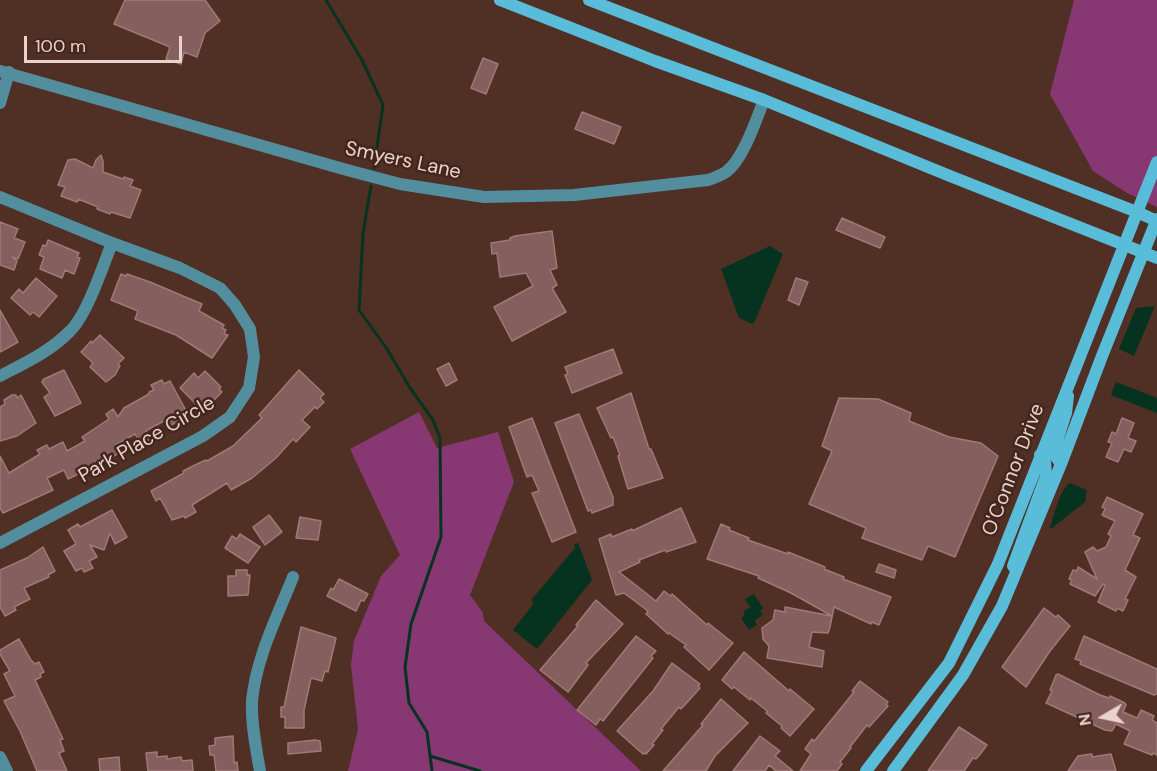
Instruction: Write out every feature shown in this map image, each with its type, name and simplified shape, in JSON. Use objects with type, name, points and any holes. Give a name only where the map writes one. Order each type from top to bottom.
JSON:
[{"type":"main road","points":[[500,0],[655,61],[764,100],[1157,258]]},
{"type":"main road","points":[[589,0],[1157,220]]},
{"type":"main road","name":"O'Connor Drive","points":[[866,771],[949,663],[998,564],[1157,162]]},
{"type":"main road","name":"O'Connor Drive","points":[[893,771],[924,731],[973,659],[1007,597],[1157,220]]},
{"type":"main road","points":[[1061,464],[1053,453],[1066,413],[1070,380]]},
{"type":"main road","points":[[1007,597],[1015,558],[1046,476],[1045,462],[1040,455]]},
{"type":"street","name":"Smyers Lane","points":[[4,72],[355,173],[400,184],[484,197],[574,195],[708,180],[728,171],[734,164],[746,145],[764,100]]},
{"type":"street","points":[[0,103],[4,72]]},
{"type":"street","name":"Park Place Circle","points":[[0,197],[180,268],[220,288],[235,305],[250,329],[254,357],[249,388],[231,417],[203,436],[0,543]]},
{"type":"street","points":[[0,376],[47,351],[72,330],[89,300],[112,243]]},
{"type":"street","points":[[260,771],[252,703],[256,675],[293,577]]},
{"type":"street","points":[[0,757],[7,771]]},
{"type":"shaded area","points":[[1074,0],[1157,0],[1157,207],[1127,193],[1093,171],[1050,94]]},
{"type":"shaded area","points":[[770,246],[783,254],[752,324],[739,318],[721,269]]},
{"type":"shaded area","points":[[1155,306],[1134,356],[1119,349],[1136,308]]},
{"type":"shaded area","points":[[1116,382],[1157,398],[1157,413],[1111,395]]},
{"type":"shaded area","points":[[419,412],[437,448],[498,432],[514,482],[470,595],[483,613],[484,621],[641,771],[348,771],[358,729],[351,665],[354,641],[381,576],[400,555],[350,449]]},
{"type":"shaded area","points":[[1070,483],[1087,490],[1085,502],[1050,528],[1060,496]]},
{"type":"shaded area","points":[[578,543],[592,580],[537,649],[513,630],[534,603],[531,600],[575,548],[574,544]]},
{"type":"shaded area","points":[[754,594],[763,608],[760,611],[763,615],[755,620],[757,625],[749,630],[741,618],[745,615],[743,612],[750,607],[745,599]]},
{"type":"building","points":[[125,0],[205,0],[220,21],[205,33],[197,57],[184,52],[181,64],[166,59],[170,47],[114,24]]},
{"type":"building","points":[[483,58],[498,64],[486,94],[471,88]]},
{"type":"building","points":[[582,112],[621,127],[614,144],[575,129]]},
{"type":"building","points":[[101,155],[103,172],[133,180],[130,186],[141,190],[130,218],[111,212],[110,214],[78,199],[77,202],[61,196],[65,187],[58,185],[68,160],[75,159],[93,168]]},
{"type":"building","points":[[842,218],[885,237],[880,248],[836,230]]},
{"type":"building","points":[[0,222],[18,229],[14,238],[25,242],[18,259],[12,257],[17,261],[14,270],[0,265]]},
{"type":"building","points":[[552,231],[557,268],[550,270],[557,285],[552,288],[566,312],[512,341],[494,307],[533,286],[526,273],[500,277],[497,253],[492,254],[491,243],[510,240],[515,236]]},
{"type":"building","points":[[48,240],[79,253],[77,257],[80,258],[74,274],[65,270],[62,278],[40,269],[44,257],[39,255]]},
{"type":"building","points":[[121,274],[150,282],[202,304],[199,311],[224,325],[222,328],[226,330],[224,334],[228,335],[212,358],[176,335],[135,319],[138,311],[111,300]]},
{"type":"building","points":[[36,278],[57,296],[39,317],[33,312],[30,315],[11,298],[19,289],[23,293]]},
{"type":"building","points":[[796,278],[808,282],[799,305],[788,300]]},
{"type":"building","points":[[0,310],[18,342],[0,352]]},
{"type":"building","points":[[100,335],[124,358],[118,364],[120,366],[115,375],[106,382],[90,367],[93,363],[81,352]]},
{"type":"building","points":[[613,349],[622,373],[572,393],[565,375],[568,374],[565,367]]},
{"type":"building","points":[[449,363],[457,380],[446,386],[437,369]]},
{"type":"building","points":[[64,370],[81,403],[55,416],[44,397],[50,393],[42,382]]},
{"type":"building","points":[[299,370],[324,394],[320,398],[324,402],[317,409],[315,407],[302,420],[310,427],[296,442],[293,439],[276,458],[252,478],[231,490],[227,483],[192,505],[196,512],[185,518],[184,516],[172,520],[160,498],[156,501],[151,491],[184,473],[183,471],[233,446],[262,418],[259,415]]},
{"type":"building","points":[[205,371],[221,387],[219,389],[222,392],[210,404],[206,400],[199,407],[180,388],[194,373],[198,378]]},
{"type":"building","points":[[162,380],[164,384],[170,381],[189,416],[167,427],[164,421],[149,429],[146,431],[151,439],[143,443],[140,443],[135,434],[117,444],[121,452],[83,474],[82,472],[68,479],[64,470],[47,478],[53,490],[3,513],[0,508],[0,456],[9,473],[40,454],[37,450],[47,445],[49,449],[63,442],[67,451],[85,441],[82,437],[109,419],[106,414],[113,409],[118,417],[124,408],[154,390],[151,385]]},
{"type":"building","points":[[631,393],[649,449],[651,449],[663,478],[628,489],[618,456],[620,455],[597,408]]},
{"type":"building","points":[[16,395],[17,398],[21,395],[36,423],[17,436],[0,441],[0,407],[5,404],[4,400]]},
{"type":"building","points":[[839,398],[878,399],[911,413],[909,421],[949,437],[981,443],[998,456],[955,557],[928,546],[922,560],[862,538],[866,528],[809,504],[832,451],[822,446]]},
{"type":"building","points":[[579,414],[613,497],[613,505],[592,513],[591,510],[588,511],[555,423]]},
{"type":"building","points":[[532,418],[576,532],[552,542],[532,493],[539,491],[532,475],[527,477],[509,427]]},
{"type":"building","points":[[1122,418],[1134,423],[1128,438],[1136,441],[1131,452],[1124,449],[1118,462],[1106,457],[1112,443],[1108,442],[1112,432],[1116,434]]},
{"type":"building","points":[[1107,497],[1143,514],[1133,535],[1140,538],[1125,570],[1136,577],[1125,599],[1128,600],[1123,611],[1117,608],[1116,611],[1098,602],[1105,585],[1103,584],[1095,596],[1070,584],[1072,580],[1069,579],[1073,570],[1077,571],[1078,567],[1097,579],[1085,552],[1093,547],[1097,551],[1106,547],[1111,536],[1108,534],[1115,521],[1102,515],[1105,509],[1102,507]]},
{"type":"building","points":[[681,508],[696,542],[639,560],[640,562],[619,572],[656,601],[664,591],[671,596],[672,594],[707,625],[708,623],[733,643],[709,670],[684,647],[686,645],[668,634],[646,614],[648,611],[624,593],[616,595],[599,539],[611,534],[612,537],[632,529],[632,531]]},
{"type":"building","points":[[112,510],[127,537],[115,544],[110,533],[104,550],[90,545],[97,557],[89,561],[93,568],[84,572],[82,568],[76,571],[64,551],[76,544],[68,530],[78,524],[80,527]]},
{"type":"building","points":[[269,515],[282,532],[265,545],[253,527]]},
{"type":"building","points":[[300,517],[321,521],[318,540],[296,538]]},
{"type":"building","points":[[721,524],[749,538],[748,540],[788,554],[788,552],[825,567],[824,569],[844,577],[843,579],[891,597],[879,625],[872,622],[871,624],[834,607],[830,627],[828,633],[812,632],[809,647],[824,651],[822,667],[767,658],[769,646],[763,639],[762,628],[773,620],[775,610],[785,612],[785,607],[832,616],[758,578],[759,576],[707,559]]},
{"type":"building","points":[[240,534],[260,547],[248,563],[225,548],[232,536],[237,539]]},
{"type":"building","points":[[43,547],[55,571],[48,575],[49,577],[24,588],[30,599],[14,607],[16,610],[5,616],[0,607],[0,570],[27,558]]},
{"type":"building","points":[[879,564],[896,570],[894,578],[876,572]]},
{"type":"building","points":[[236,570],[247,570],[247,575],[250,575],[248,595],[228,596],[228,576],[236,576]]},
{"type":"building","points":[[339,579],[368,594],[364,601],[361,600],[356,611],[327,596]]},
{"type":"building","points":[[596,600],[623,624],[586,663],[588,665],[568,692],[540,670],[578,626],[576,625]]},
{"type":"building","points":[[1044,608],[1056,617],[1058,615],[1070,626],[1026,687],[1002,667]]},
{"type":"building","points":[[301,627],[336,638],[328,672],[325,671],[322,681],[311,678],[304,710],[304,728],[285,728],[285,717],[281,717],[281,707],[284,707]]},
{"type":"building","points":[[636,636],[656,651],[651,656],[653,658],[603,721],[600,719],[596,725],[577,710]]},
{"type":"building","points":[[1084,636],[1157,669],[1157,694],[1154,695],[1080,664],[1081,661],[1075,659]]},
{"type":"building","points":[[19,639],[31,660],[35,664],[39,662],[44,672],[35,680],[63,739],[60,740],[64,751],[59,753],[67,771],[37,771],[4,701],[15,696],[4,674],[10,671],[0,650]]},
{"type":"building","points":[[744,652],[789,691],[790,689],[814,709],[790,736],[766,713],[767,711],[722,680]]},
{"type":"building","points":[[672,663],[700,684],[698,686],[700,688],[681,709],[679,707],[661,729],[663,730],[652,744],[654,745],[646,754],[643,754],[617,731],[653,691]]},
{"type":"building","points":[[1058,674],[1100,695],[1109,698],[1110,696],[1125,703],[1123,712],[1137,718],[1141,710],[1154,716],[1152,720],[1157,723],[1157,755],[1124,744],[1130,731],[1116,724],[1112,731],[1105,730],[1046,703]]},
{"type":"building","points":[[860,681],[888,702],[886,704],[888,706],[869,727],[867,725],[840,762],[842,764],[837,771],[800,771],[811,754],[805,749],[812,739],[814,741],[816,739],[854,692],[852,691]]},
{"type":"building","points":[[721,699],[748,723],[715,756],[706,771],[663,771],[703,725],[701,724]]},
{"type":"building","points":[[959,727],[987,745],[976,759],[973,758],[964,771],[928,771]]},
{"type":"building","points":[[233,736],[234,763],[237,762],[238,771],[216,771],[214,755],[210,755],[209,746],[215,745],[215,738]]},
{"type":"building","points":[[760,736],[780,751],[775,756],[793,771],[776,771],[769,765],[765,771],[733,771]]},
{"type":"building","points":[[320,741],[321,751],[288,754],[288,743]]},
{"type":"building","points":[[157,752],[157,757],[167,756],[167,759],[181,757],[182,761],[192,760],[193,771],[148,771],[146,753]]},
{"type":"building","points":[[1092,754],[1092,757],[1111,754],[1116,771],[1068,771],[1078,756]]},
{"type":"building","points":[[119,757],[120,771],[100,771],[99,759]]},
{"type":"waterway","points":[[326,0],[362,60],[383,105],[374,168]]},
{"type":"waterway","points":[[371,186],[363,233],[359,310],[433,420],[440,438],[441,537],[411,624],[405,667],[409,703],[427,732],[432,771]]},
{"type":"waterway","points":[[430,756],[480,771]]}]
